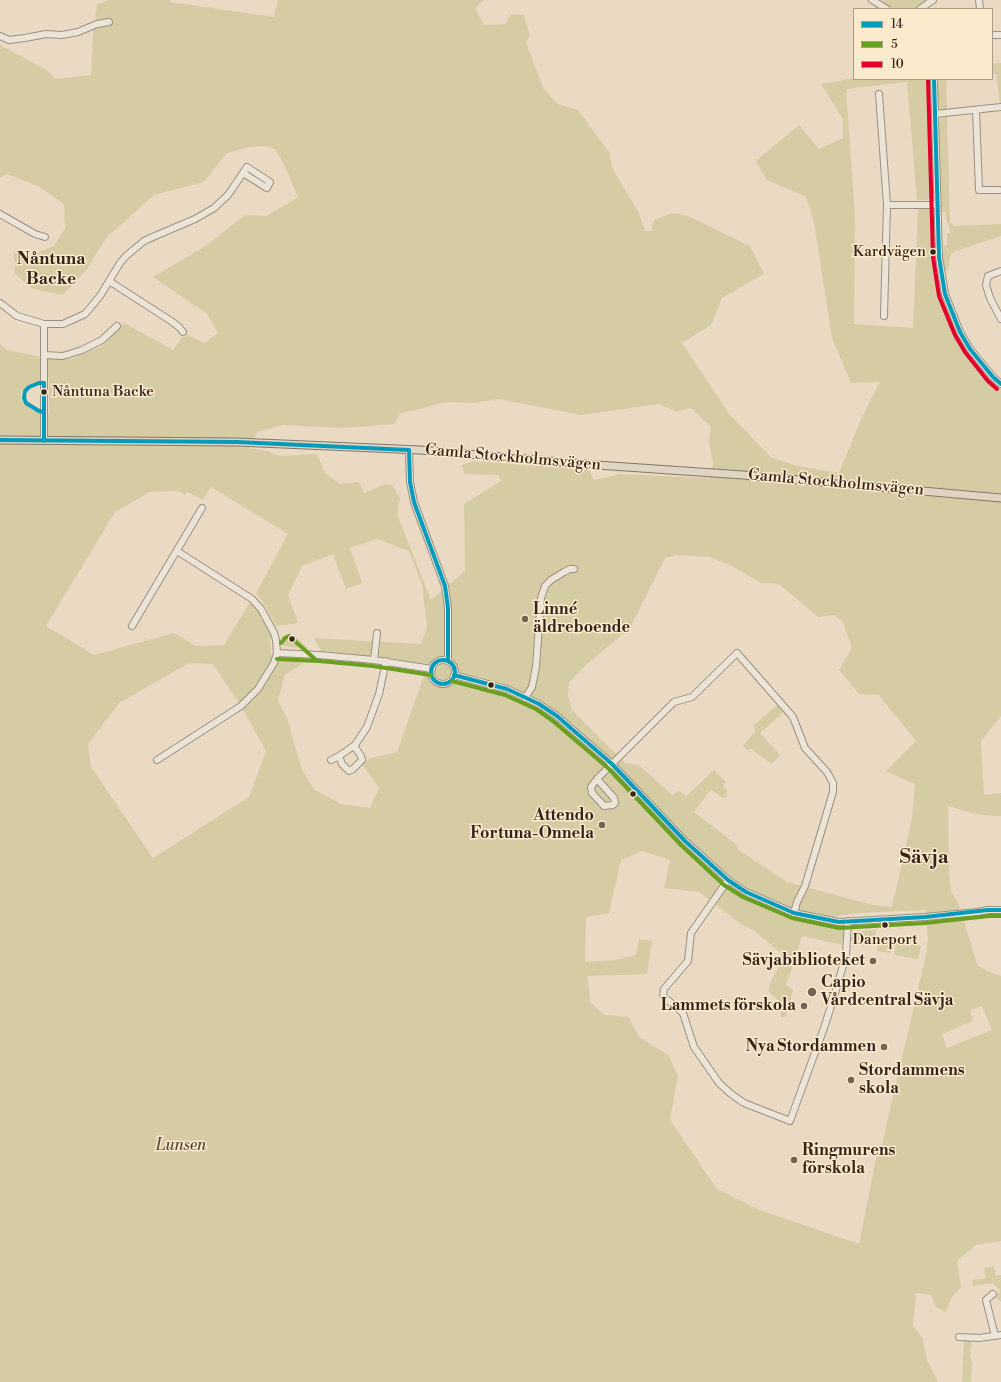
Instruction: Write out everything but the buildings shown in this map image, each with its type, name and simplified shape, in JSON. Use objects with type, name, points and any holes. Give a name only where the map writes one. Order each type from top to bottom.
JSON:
[{"type":"main road","name":"Gamla Stockholmsvägen","points":[[0,440],[237,442],[409,450],[597,465],[743,474],[1001,498]]},
{"type":"street","points":[[872,0],[885,8]]},
{"type":"street","points":[[921,8],[933,0]]},
{"type":"street","points":[[0,36],[9,40],[46,34],[62,35],[78,32],[97,24],[109,22]]},
{"type":"street","points":[[934,80],[939,257],[942,280],[948,306],[960,332],[970,349],[993,377],[1001,384]]},
{"type":"street","points":[[879,94],[887,205],[884,316]]},
{"type":"street","points":[[935,114],[1001,107]]},
{"type":"street","points":[[976,110],[979,190],[999,190]]},
{"type":"street","points":[[0,303],[17,316],[44,324],[63,324],[85,314],[100,296],[120,263],[135,248],[169,229],[184,225],[206,214],[228,195],[243,173]]},
{"type":"street","points":[[887,205],[938,204]]},
{"type":"street","points":[[0,214],[35,234],[45,237]]},
{"type":"street","points":[[1001,271],[988,276],[986,285],[990,298],[1001,319]]},
{"type":"street","points":[[110,281],[175,324],[183,332]]},
{"type":"street","points":[[44,324],[44,441]]},
{"type":"street","points":[[44,355],[63,356],[82,350],[102,340],[117,326]]},
{"type":"street","points":[[409,450],[410,482],[414,502],[444,586],[448,608],[448,661],[454,667],[454,675],[448,682],[440,683],[434,680],[432,669],[434,664],[438,661],[448,661]]},
{"type":"street","points":[[132,626],[202,508]]},
{"type":"street","points":[[157,760],[241,706],[258,689],[274,664],[277,653],[274,633],[261,609],[252,599],[231,584],[177,551]]},
{"type":"street","points":[[525,698],[532,687],[536,668],[541,598],[545,586],[551,580],[570,568],[574,569]]},
{"type":"street","points":[[374,660],[377,633]]},
{"type":"street","points":[[277,653],[386,661],[432,669]]},
{"type":"street","points":[[597,779],[614,798],[615,803],[613,805],[604,806],[592,793],[591,787],[597,779],[674,702],[692,697],[737,653],[793,717],[805,748],[827,772],[833,783],[833,792],[805,886],[797,902],[794,913]]},
{"type":"street","points":[[331,760],[354,746],[367,726],[379,694],[386,661]]},
{"type":"street","points":[[454,675],[507,689],[539,704],[557,716],[612,764],[685,841],[728,880],[746,892],[794,913],[839,922],[1001,910]]},
{"type":"street","points":[[339,756],[342,764],[349,771],[353,769],[362,760],[354,746]]},
{"type":"street","points":[[728,880],[691,933],[688,961],[664,989],[663,996],[683,1013],[694,1047],[719,1083],[730,1094],[744,1103],[790,1120],[834,997],[846,955],[848,921]]},
{"type":"street","points":[[993,1294],[986,1300],[990,1326],[998,1335]]},
{"type":"street","points":[[959,1337],[979,1338],[998,1335]]},
{"type":"green space","name":"Lunsen","points":[[109,0],[170,0],[170,2],[274,17],[278,0],[484,0],[475,8],[484,25],[505,24],[511,14],[524,15],[530,36],[526,42],[543,88],[558,104],[578,110],[609,152],[613,170],[638,211],[645,231],[651,231],[654,220],[673,213],[688,216],[750,246],[764,274],[722,298],[711,325],[682,343],[730,415],[771,457],[797,466],[839,473],[862,417],[880,382],[851,383],[832,338],[814,222],[806,197],[767,180],[756,161],[799,125],[819,149],[843,138],[843,119],[821,84],[853,78],[853,80],[928,80],[933,196],[927,200],[917,200],[907,82],[846,89],[855,216],[854,324],[913,328],[918,209],[930,209],[932,233],[930,256],[936,268],[939,288],[937,294],[960,342],[984,373],[1001,389],[1001,494],[799,475],[801,485],[860,488],[1001,502],[1001,716],[981,741],[984,795],[1001,793],[1001,816],[972,813],[948,806],[949,872],[951,892],[963,914],[976,961],[979,966],[987,971],[1001,976],[1001,1241],[976,1245],[957,1261],[961,1287],[951,1298],[946,1312],[936,1307],[931,1295],[916,1293],[913,1325],[923,1340],[927,1360],[938,1382],[0,1382],[0,344],[7,350],[52,359],[71,359],[104,345],[124,323],[173,350],[181,338],[188,335],[204,343],[218,333],[207,314],[153,277],[204,247],[245,215],[267,216],[298,197],[283,162],[275,149],[264,146],[251,147],[227,153],[204,182],[154,195],[106,238],[87,269],[63,295],[33,289],[15,274],[14,251],[24,258],[54,246],[65,229],[64,204],[40,187],[7,174],[0,177],[0,45],[45,69],[56,79],[91,75],[93,35],[97,4]],"holes":[[[49,378],[49,414],[34,411],[23,403],[21,399],[21,391],[30,384]],[[498,399],[581,415],[658,404],[677,412],[691,408],[711,427],[709,442],[713,464],[710,478],[621,474],[594,480],[589,470],[474,461],[462,465],[464,474],[498,475],[501,481],[464,504],[465,571],[431,600],[397,514],[400,498],[393,486],[386,484],[364,493],[359,482],[340,484],[325,473],[317,454],[279,456],[267,451],[249,448],[257,432],[284,425],[341,428],[395,424],[399,414],[447,402],[474,403]],[[211,487],[288,534],[256,593],[265,605],[276,626],[298,623],[288,595],[302,566],[333,554],[346,589],[362,583],[350,548],[377,539],[409,551],[422,584],[427,628],[421,644],[314,638],[321,651],[389,658],[428,664],[397,752],[370,758],[362,764],[379,788],[370,808],[341,804],[315,790],[302,770],[287,718],[278,700],[285,675],[305,662],[278,660],[274,663],[271,653],[270,640],[274,633],[252,599],[224,645],[196,646],[174,633],[94,655],[46,626],[115,512],[150,492],[178,491],[185,495],[187,492],[203,500]],[[677,555],[710,557],[730,565],[761,583],[779,584],[818,617],[834,615],[843,622],[852,648],[839,670],[859,694],[879,695],[916,741],[886,771],[915,784],[912,818],[892,907],[873,905],[787,882],[737,849],[737,845],[694,812],[711,790],[723,798],[726,797],[727,790],[723,786],[726,782],[714,770],[686,796],[679,791],[672,795],[640,766],[624,762],[572,710],[568,696],[569,683],[586,665],[630,628],[665,558]],[[189,663],[213,664],[241,706],[266,751],[249,797],[153,858],[91,767],[88,744],[119,703]],[[642,851],[670,860],[664,888],[699,892],[742,925],[752,929],[781,953],[781,963],[770,983],[769,992],[780,1002],[781,1018],[786,1016],[793,990],[786,985],[802,936],[847,946],[846,926],[837,926],[794,918],[745,897],[727,885],[728,876],[746,888],[798,910],[831,917],[859,913],[925,910],[928,939],[926,954],[882,1144],[876,1159],[859,1244],[757,1209],[717,1189],[670,1120],[678,1076],[669,1056],[638,1036],[629,1017],[605,1015],[590,1002],[588,976],[647,974],[652,941],[639,939],[636,955],[615,960],[585,962],[586,917],[609,913],[621,860]],[[982,1006],[992,1030],[947,1048],[942,1034],[973,1021],[970,1011]]]},
{"type":"green space","points":[[881,0],[927,0],[917,8],[893,8]]},
{"type":"green space","points":[[1001,63],[1001,104],[996,74],[993,74],[993,64]]},
{"type":"green space","points":[[938,80],[946,80],[947,110],[942,110],[939,108]]},
{"type":"green space","points":[[947,115],[950,222],[954,226],[1001,224],[1001,236],[951,254],[948,269],[944,274],[942,256],[944,246],[947,245],[947,233],[950,233],[950,229],[945,212],[942,212],[939,122],[943,116]]},
{"type":"green space","points":[[284,635],[294,635],[308,648],[284,646],[282,638]]},
{"type":"green space","points":[[778,704],[784,712],[760,733],[780,755],[772,764],[751,749],[747,750],[743,746],[755,732],[754,725]]},
{"type":"green space","points":[[876,930],[875,941],[851,940],[852,933],[854,932]]},
{"type":"green space","points":[[878,940],[893,942],[891,953],[877,951]]},
{"type":"green space","points":[[896,942],[921,946],[918,959],[894,955]]},
{"type":"green space","points":[[994,1266],[996,1276],[1001,1275],[1001,1302],[996,1297],[1000,1291],[993,1283],[973,1286],[972,1280],[986,1278],[984,1268]]},
{"type":"green space","points":[[967,1337],[972,1338],[970,1357],[972,1363],[971,1382],[962,1382],[964,1341]]},
{"type":"transit line","name":"10","points":[[928,80],[933,257],[939,296],[955,335],[965,352],[988,381],[997,389]]},
{"type":"transit line","name":"14","points":[[934,80],[939,257],[945,294],[960,332],[970,349],[993,377],[1001,384]]},
{"type":"transit line","name":"14","points":[[44,383],[39,383],[29,387],[25,391],[24,398],[26,403],[39,411],[44,412]]},
{"type":"transit line","name":"14","points":[[44,383],[44,441]]},
{"type":"transit line","name":"14","points":[[0,440],[237,442],[409,450]]},
{"type":"transit line","name":"14","points":[[409,450],[410,482],[414,502],[445,586],[448,608],[448,661]]},
{"type":"transit line","name":"5","points":[[281,643],[289,636],[315,659]]},
{"type":"transit line","name":"5","points":[[277,659],[373,666],[431,675]]},
{"type":"transit line","name":"14","points":[[443,660],[451,664],[455,672],[451,680],[443,684],[435,680],[431,672],[435,664],[443,660]]},
{"type":"transit line","name":"14","points":[[454,675],[507,689],[539,704],[557,716],[612,764],[685,841],[728,880],[746,892],[794,913],[839,922],[925,917],[1001,910]]},
{"type":"transit line","name":"5","points":[[452,681],[505,695],[536,709],[553,721],[608,768],[681,845],[724,885],[743,897],[792,918],[839,928],[925,923],[1001,916]]},
{"type":"place","name":"Kardvägen","points":[[933,252]]},
{"type":"place","name":"Nåntuna Backe","points":[[44,392]]},
{"type":"place","name":"Linné äldreboende","points":[[525,619]]},
{"type":"place","name":"Attendo Fortuna-Onnela","points":[[602,825]]},
{"type":"place","name":"Daneport","points":[[885,925]]},
{"type":"place","name":"Sävjabiblioteket","points":[[873,961]]},
{"type":"place","name":"Capio Vårdcentral Sävja","points":[[812,992]]},
{"type":"place","name":"Lammets förskola","points":[[804,1006]]},
{"type":"place","name":"Nya Stordammen","points":[[884,1047]]},
{"type":"place","name":"Stordammens skola","points":[[851,1080]]},
{"type":"place","name":"Ringmurens förskola","points":[[794,1160]]},
{"type":"district","name":"Nåntuna Backe","points":[[51,270]]},
{"type":"district","name":"Sävja","points":[[924,858]]}]
